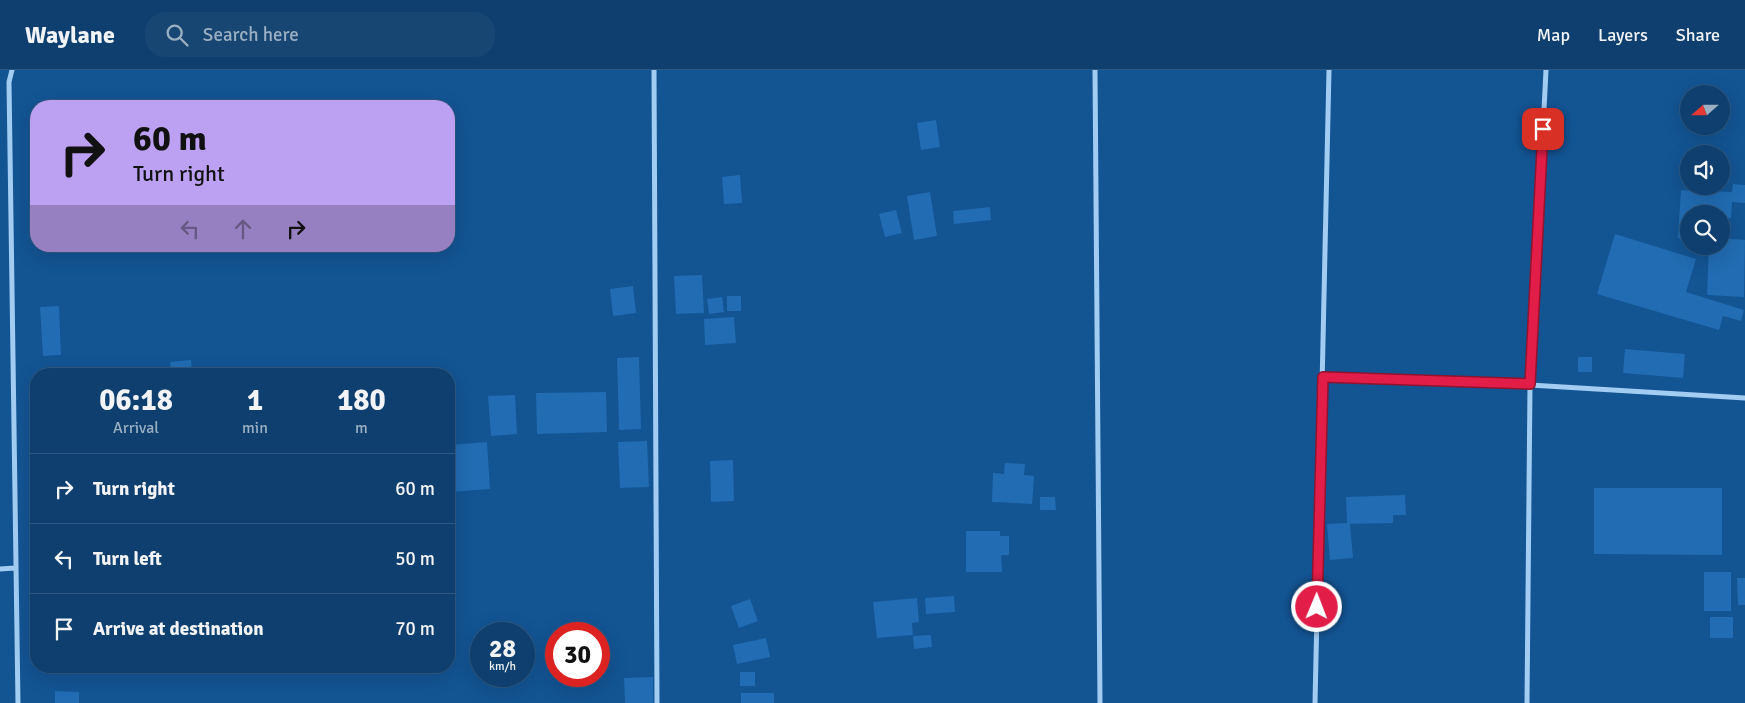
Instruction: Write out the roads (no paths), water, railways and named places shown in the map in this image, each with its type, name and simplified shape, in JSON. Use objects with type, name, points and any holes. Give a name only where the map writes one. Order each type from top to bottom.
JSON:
[{"type":"street","points":[[12,70],[9,82],[18,703]]},
{"type":"street","points":[[654,70],[657,703]]},
{"type":"street","points":[[1095,70],[1100,703]]},
{"type":"street","points":[[1315,703],[1329,70]]},
{"type":"street","points":[[1527,703],[1530,384],[1546,70]]},
{"type":"street","points":[[1323,377],[1530,384],[1745,398]]},
{"type":"street","points":[[0,569],[15,568]]}]
